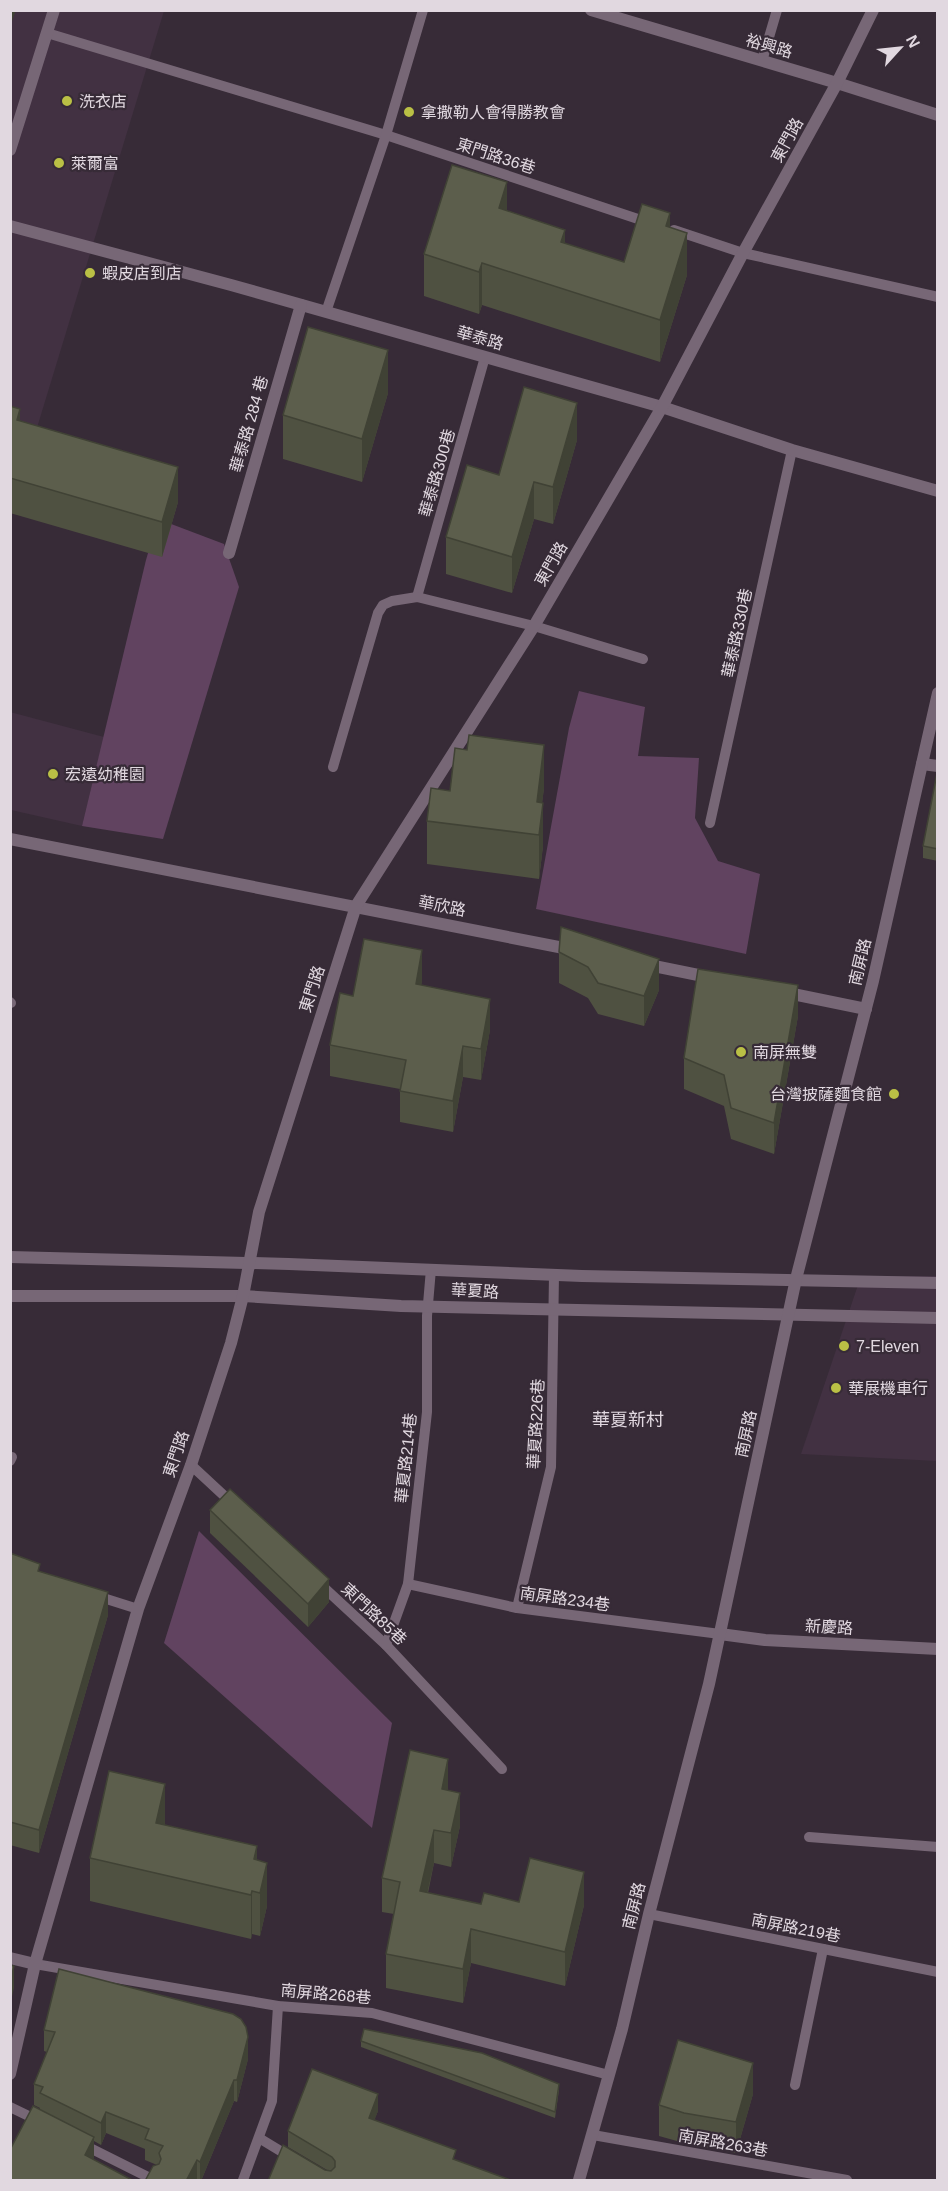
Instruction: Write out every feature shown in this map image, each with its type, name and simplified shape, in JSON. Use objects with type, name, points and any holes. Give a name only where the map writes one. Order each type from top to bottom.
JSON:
[{"type":"street","points":[[10,150],[54,10]]},
{"type":"street","name":"裕興路","points":[[591,10],[938,115]]},
{"type":"street","name":"東門路","points":[[10,2074],[35,1964],[138,1609],[191,1465],[231,1343],[243,1296],[259,1212],[356,906],[534,626],[663,407],[743,253],[837,83],[873,10]]},
{"type":"street","name":"華泰路","points":[[10,226],[663,407],[792,450],[938,491]]},
{"type":"street","name":"華泰路 284 巷","points":[[229,553],[301,305]]},
{"type":"street","name":"南屏路","points":[[579,2181],[609,2075],[720,1635],[796,1279],[866,1009],[938,693]]},
{"type":"street","points":[[922,764],[938,766]]},
{"type":"street","name":"華欣路","points":[[10,839],[588,953]]},
{"type":"street","points":[[634,962],[727,981]]},
{"type":"street","points":[[773,990],[866,1009]]},
{"type":"street","name":"華夏路","points":[[10,1257],[431,1269],[554,1275],[938,1283]]},
{"type":"street","name":"華夏路","points":[[10,1296],[243,1296],[401,1306],[428,1305],[520,1310],[555,1308],[938,1318]]},
{"type":"street","name":"新慶路","points":[[720,1635],[765,1640],[938,1649]]},
{"type":"street","points":[[10,1958],[35,1964]]},
{"type":"lane","points":[[326,312],[386,135],[423,10]]},
{"type":"lane","points":[[762,61],[777,10]]},
{"type":"lane","name":"東門路36巷","points":[[47,33],[386,135],[743,253],[938,297]]},
{"type":"lane","name":"華泰路300巷","points":[[417,597],[485,357]]},
{"type":"lane","name":"華泰路330巷","points":[[710,823],[792,450]]},
{"type":"lane","points":[[333,767],[378,613],[383,605],[392,601],[417,597],[534,626],[643,659]]},
{"type":"lane","name":"華夏路214巷","points":[[386,1645],[408,1584],[427,1412],[428,1305],[431,1269]]},
{"type":"lane","name":"華夏路226巷","points":[[517,1608],[551,1467],[554,1275]]},
{"type":"lane","points":[[191,1465],[242,1512]]},
{"type":"lane","name":"東門路85巷","points":[[310,1574],[386,1645],[502,1768]]},
{"type":"lane","name":"南屏路234巷","points":[[408,1584],[517,1608],[720,1635]]},
{"type":"lane","points":[[85,1592],[138,1609]]},
{"type":"lane","points":[[809,1837],[938,1847]]},
{"type":"lane","name":"南屏路219巷","points":[[649,1914],[938,1972]]},
{"type":"lane","points":[[795,2085],[823,1949]]},
{"type":"lane","name":"南屏路268巷","points":[[35,1964],[278,2006],[372,2013],[609,2075]]},
{"type":"lane","points":[[243,2181],[272,2101],[278,2006]]},
{"type":"lane","points":[[10,2107],[51,2128]]},
{"type":"lane","name":"南屏路263巷","points":[[593,2135],[847,2181]]},
{"type":"lane","points":[[72,2138],[154,2181]]},
{"type":"lane","points":[[259,2138],[299,2162]]},
{"type":"shaded area","points":[[11,11],[164,11],[11,513]]},
{"type":"shaded area","points":[[158,519],[224,544],[239,587],[163,839],[82,826]]},
{"type":"shaded area","points":[[579,691],[645,707],[638,756],[699,758],[695,818],[718,861],[760,874],[746,954],[536,909],[569,728]]},
{"type":"shaded area","name":"宏遠幼稚園","points":[[10,712],[104,737],[82,826],[11,810]]},
{"type":"shaded area","points":[[861,1276],[937,1276],[937,1461],[801,1454]]},
{"type":"shaded area","points":[[199,1531],[392,1723],[372,1828],[164,1643]]},
{"type":"building","points":[[452,165],[507,182],[499,208],[565,230],[561,242],[624,262],[642,204],[670,213],[666,226],[687,233],[660,320],[482,263],[479,272],[424,254]]},
{"type":"building","points":[[308,327],[388,350],[362,439],[283,415]]},
{"type":"building","points":[[524,387],[577,403],[553,487],[534,482],[512,557],[446,537],[467,465],[499,475]]},
{"type":"building","points":[[10,406],[20,409],[17,420],[178,467],[162,522],[10,478]]},
{"type":"building","points":[[469,735],[544,745],[537,802],[543,803],[539,835],[427,821],[431,788],[450,791],[455,748],[467,750]]},
{"type":"building","points":[[938,773],[938,849],[923,846]]},
{"type":"building","points":[[561,927],[659,959],[644,996],[598,983],[588,967],[559,952]]},
{"type":"building","points":[[364,939],[422,950],[416,984],[490,999],[481,1049],[463,1046],[453,1101],[400,1091],[406,1060],[330,1045],[340,993],[353,996]]},
{"type":"building","name":"南屏無雙","points":[[698,969],[798,985],[774,1123],[731,1108],[724,1075],[684,1058]]},
{"type":"building","points":[[230,1489],[329,1579],[308,1604],[210,1510]]},
{"type":"building","points":[[10,1553],[40,1564],[38,1571],[108,1592],[39,1830],[10,1822]]},
{"type":"building","points":[[410,1750],[448,1759],[442,1789],[460,1793],[451,1833],[434,1830],[420,1891],[481,1904],[484,1893],[519,1902],[530,1858],[584,1872],[565,1952],[471,1929],[463,1969],[386,1954],[400,1882],[382,1878]]},
{"type":"building","points":[[109,1771],[165,1784],[156,1823],[257,1846],[254,1859],[267,1863],[260,1893],[252,1891],[251,1895],[90,1858]]},
{"type":"building","points":[[10,1965],[14,1966],[10,1983]]},
{"type":"building","points":[[59,1969],[233,2014],[241,2019],[246,2027],[248,2037],[237,2080],[234,2080],[200,2162],[197,2160],[186,2181],[145,2181],[153,2166],[159,2164],[161,2159],[159,2153],[163,2146],[145,2139],[149,2129],[106,2112],[101,2123],[40,2093],[43,2087],[34,2084],[55,2032],[44,2030]]},
{"type":"building","points":[[364,2029],[482,2053],[559,2084],[555,2112],[361,2041]]},
{"type":"building","points":[[678,2040],[753,2063],[736,2122],[684,2113],[659,2105]]},
{"type":"building","points":[[312,2069],[378,2094],[369,2118],[456,2150],[453,2159],[513,2181],[268,2181],[283,2145],[325,2170],[331,2171],[335,2167],[332,2157],[288,2131]]},
{"type":"building","points":[[33,2106],[94,2137],[85,2155],[134,2181],[10,2181],[10,2150]]},
{"type":"place","name":"洗衣店","points":[[67,101]]},
{"type":"place","name":"拿撒勒人會得勝教會","points":[[409,112]]},
{"type":"place","name":"萊爾富","points":[[59,163]]},
{"type":"place","name":"蝦皮店到店","points":[[90,273]]},
{"type":"place","name":"宏遠幼稚園","points":[[53,774]]},
{"type":"place","name":"南屏無雙","points":[[741,1052]]},
{"type":"place","name":"台灣披薩麵食館","points":[[894,1094]]},
{"type":"place","name":"7-Eleven","points":[[844,1346]]},
{"type":"place","name":"華展機車行","points":[[836,1388]]},
{"type":"district","name":"華夏新村","points":[[628,1420]]}]
